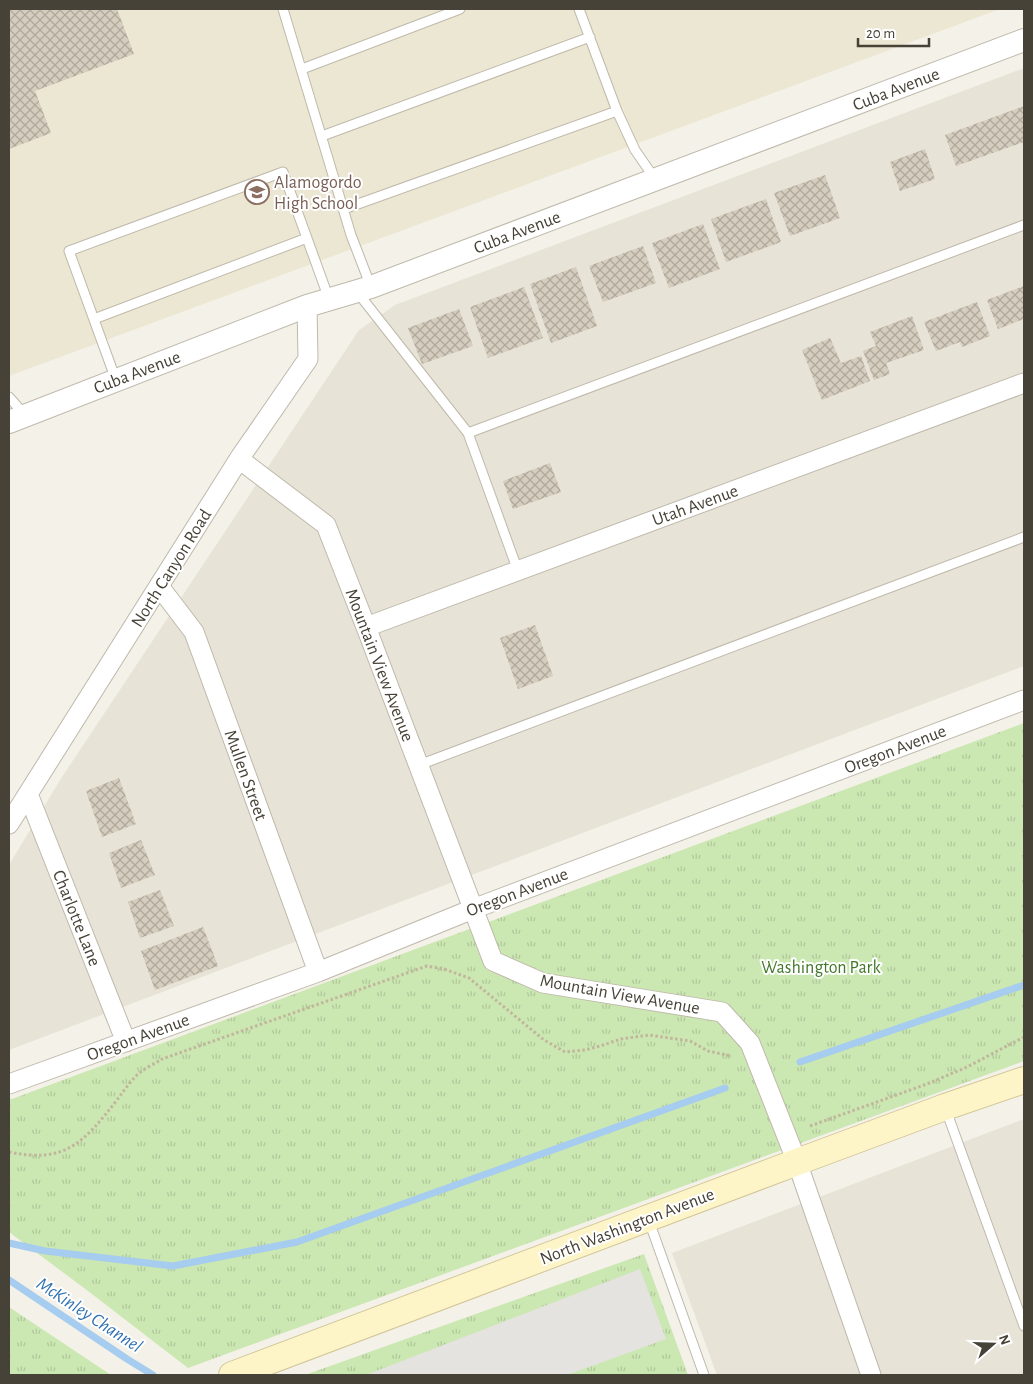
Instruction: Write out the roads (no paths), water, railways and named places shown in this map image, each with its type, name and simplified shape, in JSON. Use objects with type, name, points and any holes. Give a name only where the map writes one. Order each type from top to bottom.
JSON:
[{"type":"main road","name":"North Washington Avenue","points":[[232,1375],[797,1162],[1024,1080]]},
{"type":"street","name":"Cuba Avenue","points":[[17,419],[307,306],[364,289],[1024,40]]},
{"type":"street","name":"North Canyon Road","points":[[9,824],[239,459],[308,359],[307,306]]},
{"type":"street","name":"Utah Avenue","points":[[366,627],[1024,383]]},
{"type":"street","name":"Mountain View Avenue","points":[[239,459],[326,525],[493,961],[543,983],[722,1012],[750,1043],[797,1162],[871,1375]]},
{"type":"street","name":"Mullen Street","points":[[159,586],[194,632],[318,972]]},
{"type":"street","name":"Oregon Avenue","points":[[9,1084],[318,972],[473,908],[1024,700]]},
{"type":"street","name":"Charlotte Lane","points":[[28,794],[126,1042]]},
{"type":"lane","points":[[283,9],[344,209],[364,289],[468,434],[518,571]]},
{"type":"lane","points":[[302,69],[460,9]]},
{"type":"lane","points":[[579,9],[617,111],[635,150],[655,180]]},
{"type":"lane","points":[[322,136],[590,37]]},
{"type":"lane","points":[[344,209],[617,111]]},
{"type":"lane","points":[[116,380],[69,251],[283,172],[329,299]]},
{"type":"lane","points":[[468,434],[1024,225]]},
{"type":"lane","points":[[94,319],[307,238]]},
{"type":"lane","points":[[9,397],[17,419]]},
{"type":"lane","points":[[419,765],[1024,537]]},
{"type":"lane","points":[[945,1107],[1024,1326]]},
{"type":"lane","points":[[648,1218],[704,1375]]},
{"type":"waterway","points":[[800,1062],[1024,985]]},
{"type":"waterway","points":[[9,1243],[45,1251],[173,1266],[297,1242],[725,1088]]},
{"type":"waterway","name":"McKinley Channel","points":[[9,1280],[153,1375]]},
{"type":"place","name":"Alamogordo High School","points":[[257,192]]},
{"type":"park label","name":"Washington Park","points":[[821,967]]}]
